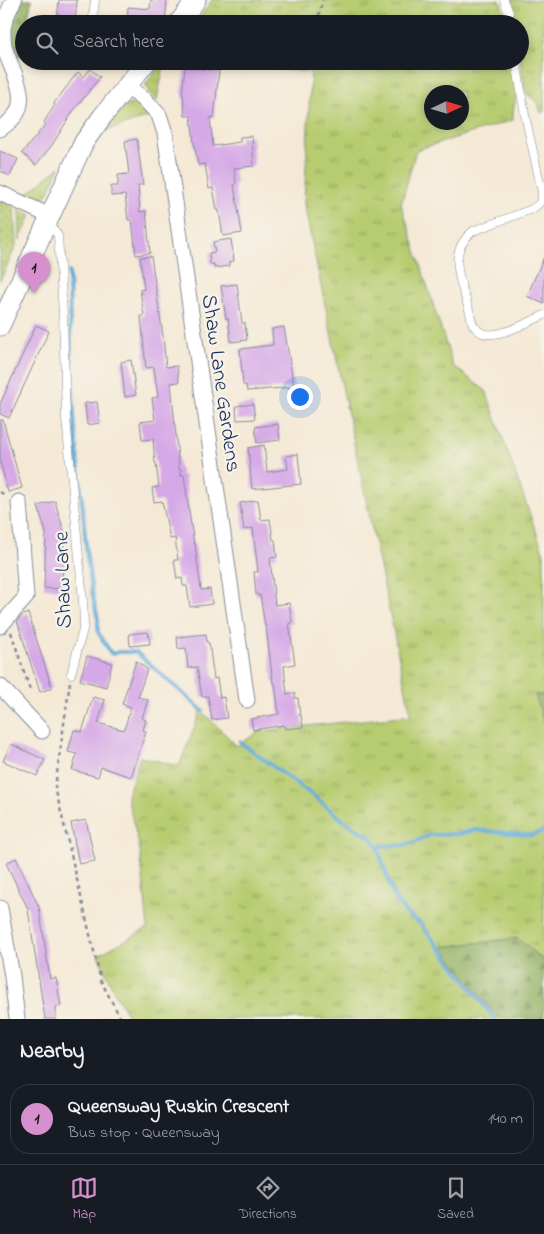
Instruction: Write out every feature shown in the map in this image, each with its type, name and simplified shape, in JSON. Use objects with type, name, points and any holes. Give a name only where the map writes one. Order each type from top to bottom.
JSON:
[{"type":"street","points":[[0,129],[17,112],[20,99],[18,86],[2,38],[5,18],[14,0]]},
{"type":"street","points":[[185,15],[196,0]]},
{"type":"street","points":[[0,326],[84,142],[140,70]]},
{"type":"street","name":"Shaw Lane Gardens","points":[[127,86],[146,101],[159,115],[165,133],[247,700]]},
{"type":"street","points":[[0,193],[48,220]]},
{"type":"street","points":[[3,622],[26,597],[19,502]]},
{"type":"street","points":[[0,686],[42,731]]},
{"type":"street","points":[[0,908],[12,976],[17,1019]]},
{"type":"lane","points":[[93,15],[95,0]]},
{"type":"lane","points":[[504,0],[508,15]]},
{"type":"lane","points":[[518,70],[542,199],[539,205],[532,209],[473,231],[467,236],[460,246],[458,253],[458,273],[473,325],[484,334],[503,332],[544,315]]},
{"type":"lane","name":"Shaw Lane","points":[[48,220],[58,236],[63,314],[66,418],[83,600],[84,626],[71,674]]},
{"type":"path","points":[[319,15],[324,0]]},
{"type":"path","points":[[3,622],[30,690]]},
{"type":"path","points":[[71,674],[55,787],[101,981],[121,1019]]},
{"type":"green space","points":[[20,0],[32,0],[28,15],[15,15]]},
{"type":"green space","points":[[212,0],[500,0],[504,15],[202,15]]},
{"type":"green space","points":[[510,0],[544,0],[544,112],[541,113],[538,103],[527,94],[522,70],[529,70],[529,15],[512,15]]},
{"type":"green space","points":[[15,15],[15,56],[9,38]]},
{"type":"green space","points":[[156,70],[163,70],[156,101],[148,91],[146,84]]},
{"type":"green space","points":[[288,70],[515,70],[517,87],[513,120],[416,150],[401,204],[453,366],[486,391],[544,554],[544,695],[536,695],[544,723],[544,961],[517,938],[442,947],[499,1019],[130,1019],[114,992],[98,955],[148,928],[140,850],[127,796],[140,757],[179,766],[201,710],[237,746],[260,731],[411,715],[304,204],[311,72]]},
{"type":"green space","points":[[130,104],[142,107],[151,116],[106,131],[119,112]]},
{"type":"green space","points":[[60,167],[47,195],[42,200],[30,199],[24,196]]},
{"type":"green space","points":[[0,199],[14,205],[16,246],[0,281]]},
{"type":"green space","points":[[19,209],[31,215],[20,240]]},
{"type":"green space","points":[[535,695],[544,695],[544,723]]},
{"type":"green space","points":[[517,938],[544,961],[544,1019],[499,1019],[442,947]]},
{"type":"building","points":[[59,0],[77,0],[76,15],[58,15]]},
{"type":"building","points":[[151,0],[167,0],[166,15],[128,15],[128,7],[150,9]]},
{"type":"building","points":[[91,70],[100,77],[74,110],[52,145],[36,165],[22,153],[46,124],[44,122],[55,105],[54,103],[78,72],[84,77]]},
{"type":"building","points":[[185,70],[219,71],[214,117],[210,118],[213,146],[240,142],[240,137],[252,136],[254,166],[234,168],[236,184],[234,185],[242,233],[223,236],[219,210],[217,210],[213,188],[209,189],[205,164],[198,165],[191,116],[185,116],[182,94]]},
{"type":"building","points":[[137,139],[143,185],[138,185],[140,212],[146,211],[150,253],[136,255],[132,220],[128,220],[125,195],[111,196],[111,186],[118,186],[118,175],[129,174],[125,141]]},
{"type":"building","points":[[0,151],[18,159],[10,176],[0,171]]},
{"type":"building","points":[[231,239],[234,261],[229,262],[229,266],[214,268],[214,264],[210,264],[209,253],[215,252],[213,242]]},
{"type":"building","points":[[151,256],[166,367],[177,366],[179,382],[171,383],[179,469],[181,469],[181,475],[184,475],[201,590],[210,589],[212,604],[190,607],[187,586],[183,586],[182,578],[177,579],[174,560],[178,560],[175,538],[170,539],[162,501],[154,502],[152,488],[159,487],[153,439],[142,440],[140,422],[155,420],[152,398],[158,397],[154,367],[146,368],[141,316],[144,316],[140,290],[144,289],[140,257]]},
{"type":"building","points":[[544,257],[544,304],[527,296]]},
{"type":"building","points":[[237,284],[242,323],[245,323],[247,340],[231,342],[221,286]]},
{"type":"building","points":[[36,325],[49,331],[9,418],[0,414],[0,404]]},
{"type":"building","points":[[284,327],[294,387],[247,391],[246,385],[243,385],[240,349],[273,345],[272,329]]},
{"type":"building","points":[[131,360],[136,395],[125,397],[121,362]]},
{"type":"building","points":[[97,402],[100,423],[87,425],[85,403]]},
{"type":"building","points":[[253,404],[255,419],[237,420],[236,406]]},
{"type":"building","points":[[0,420],[3,420],[22,488],[8,492],[0,461]]},
{"type":"building","points":[[278,424],[280,440],[257,443],[255,427]]},
{"type":"building","points":[[264,445],[267,472],[288,469],[286,456],[298,454],[301,484],[252,489],[248,448]]},
{"type":"building","points":[[258,500],[261,520],[270,519],[273,540],[275,540],[277,557],[270,558],[275,605],[289,603],[292,623],[289,623],[295,664],[284,666],[287,694],[295,693],[295,698],[298,698],[303,727],[285,729],[284,725],[253,730],[251,719],[279,714],[266,626],[260,595],[256,595],[254,572],[258,572],[253,528],[244,530],[240,503]]},
{"type":"building","points":[[55,501],[64,532],[62,589],[44,588],[46,533],[38,506]]},
{"type":"building","points":[[28,613],[52,688],[40,692],[17,621]]},
{"type":"building","points":[[148,632],[150,644],[130,646],[129,634]]},
{"type":"building","points":[[206,634],[214,679],[217,678],[220,698],[224,697],[227,718],[212,720],[208,696],[202,697],[197,667],[188,668],[186,648],[178,649],[177,637]]},
{"type":"building","points":[[87,656],[112,663],[106,687],[80,680]]},
{"type":"building","points":[[136,661],[147,669],[138,697],[148,700],[142,718],[146,720],[143,730],[146,731],[131,777],[101,767],[98,777],[72,770],[77,754],[68,752],[74,730],[82,732],[93,697],[105,700],[98,723],[124,730],[131,707],[122,704]]},
{"type":"building","points":[[11,744],[45,760],[37,776],[3,761]]},
{"type":"building","points":[[86,820],[95,861],[79,864],[71,823]]},
{"type":"building","points":[[16,858],[39,907],[50,979],[56,978],[61,1006],[56,1007],[56,1019],[45,1019],[28,909],[6,863]]},
{"type":"waterway","points":[[69,272],[75,431],[87,557],[98,619],[98,632],[110,652],[113,654],[118,652],[136,652],[203,711]]},
{"type":"waterway","points":[[240,742],[315,797],[344,821],[373,839],[377,846],[405,845],[430,835],[459,834],[475,830],[531,835],[544,830]]},
{"type":"waterway","points":[[377,846],[394,897],[407,914],[420,923],[495,1019]]},
{"type":"place","name":"Queensway Ruskin Crescent","points":[[34,293]]}]
